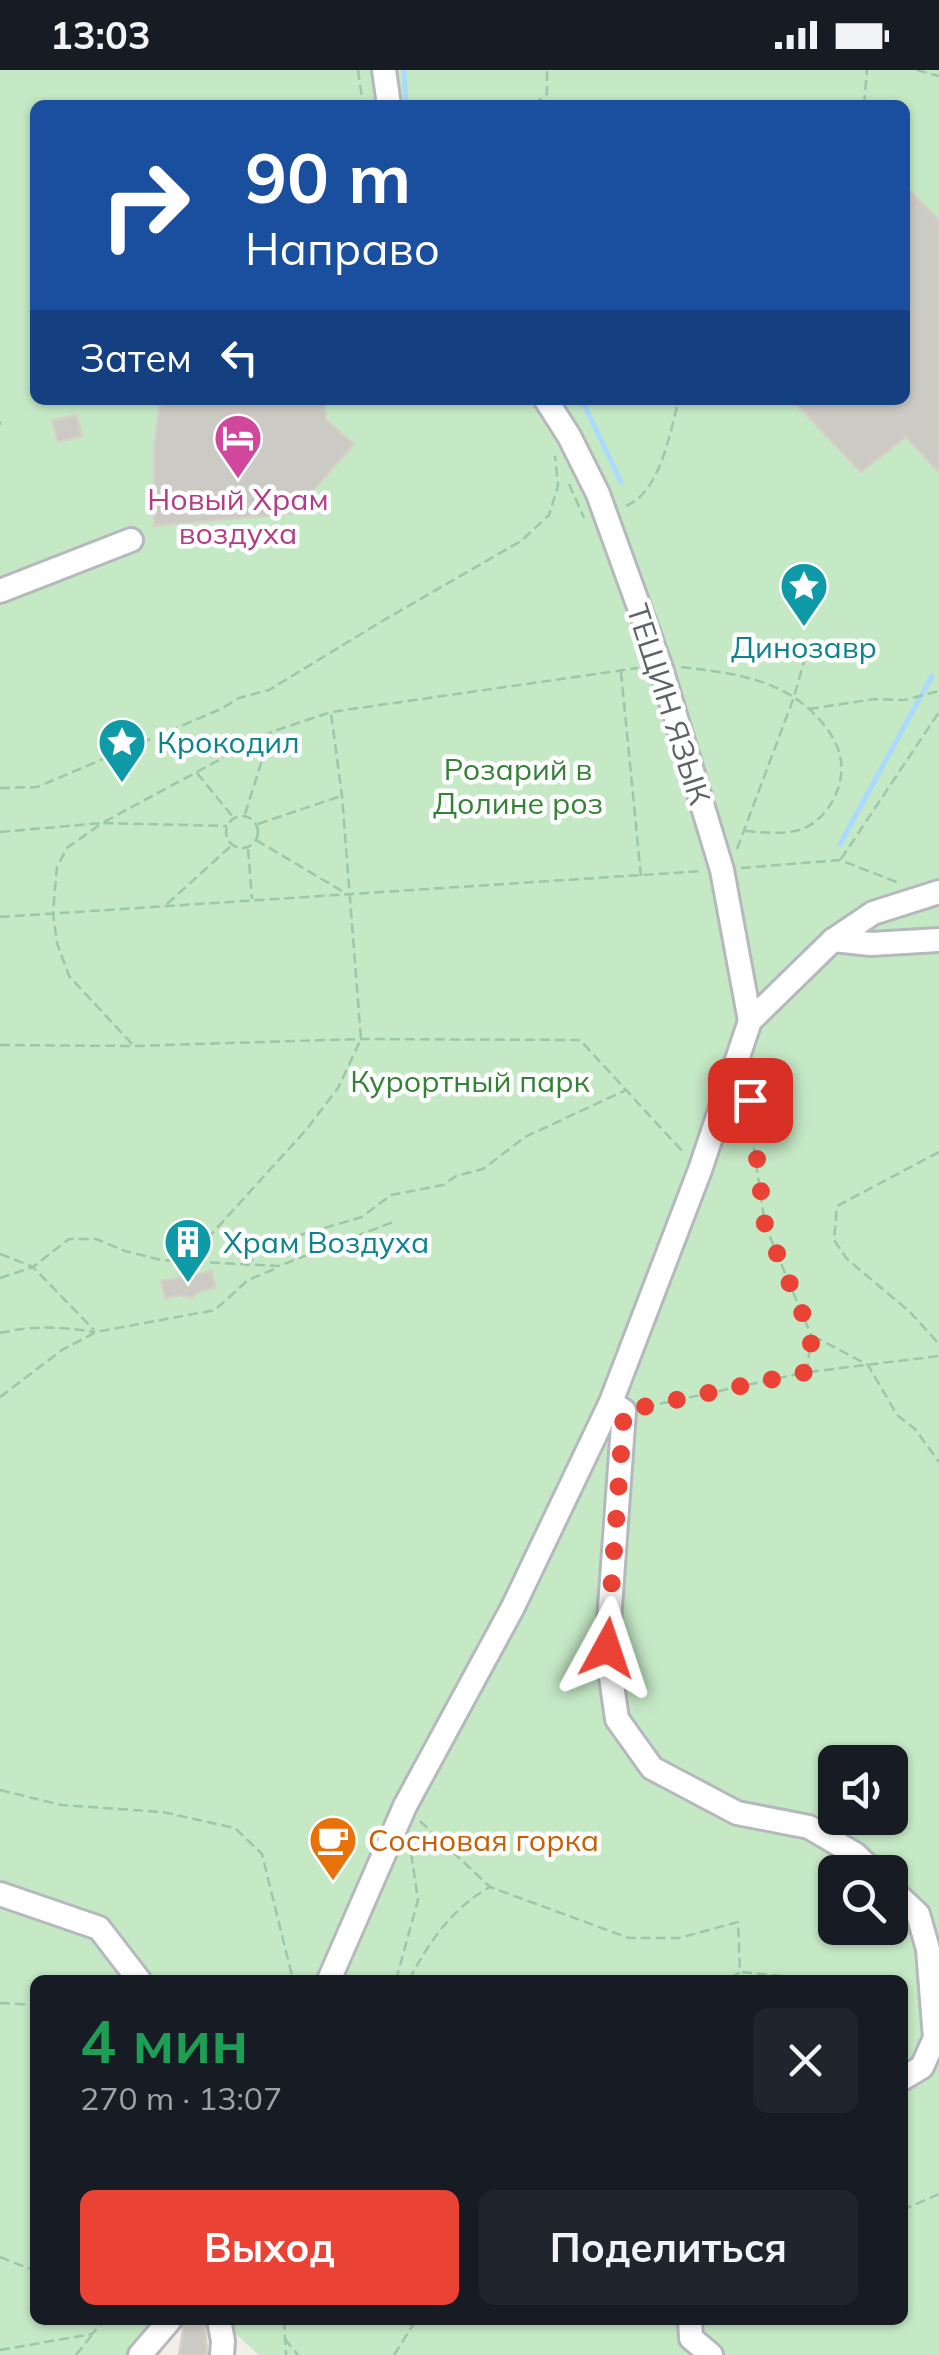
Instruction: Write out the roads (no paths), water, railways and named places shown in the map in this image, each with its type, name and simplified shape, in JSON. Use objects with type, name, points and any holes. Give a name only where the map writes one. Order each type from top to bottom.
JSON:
[{"type":"lane","points":[[384,70],[388,100]]},
{"type":"lane","name":"ТЕЩИН ЯЗЫК","points":[[549,405],[569,436],[596,519],[660,665],[722,870],[750,1022]]},
{"type":"lane","points":[[0,591],[131,540]]},
{"type":"lane","points":[[331,1975],[405,1806],[618,1406],[750,1022],[833,940],[873,913],[934,893]]},
{"type":"lane","points":[[833,940],[871,944],[939,940]]},
{"type":"lane","points":[[618,1406],[607,1648],[616,1719],[652,1768],[737,1813],[808,1827],[856,1855]]},
{"type":"lane","points":[[0,1894],[99,1928],[135,1975]]},
{"type":"lane","points":[[908,1905],[918,1914],[928,1949],[935,2038],[922,2066],[908,2075]]},
{"type":"lane","points":[[140,2355],[166,2325]]},
{"type":"lane","points":[[220,2325],[222,2355]]},
{"type":"lane","points":[[690,2325],[690,2338],[711,2355]]},
{"type":"waterway","points":[[404,70],[406,100]]},
{"type":"waterway","points":[[584,405],[621,482]]},
{"type":"waterway","points":[[840,844],[932,676]]},
{"type":"place","name":"Новый Храм воздуха","points":[[238,480]]},
{"type":"place","name":"Динозавр","points":[[804,628]]},
{"type":"place","name":"Крокодил","points":[[122,784]]},
{"type":"place","name":"Храм Воздуха","points":[[188,1284]]},
{"type":"place","name":"Сосновая горка","points":[[333,1882]]},
{"type":"park label","name":"Розарий в Долине роз","points":[[518,786]]},
{"type":"park label","name":"Курортный парк","points":[[470,1081]]}]
